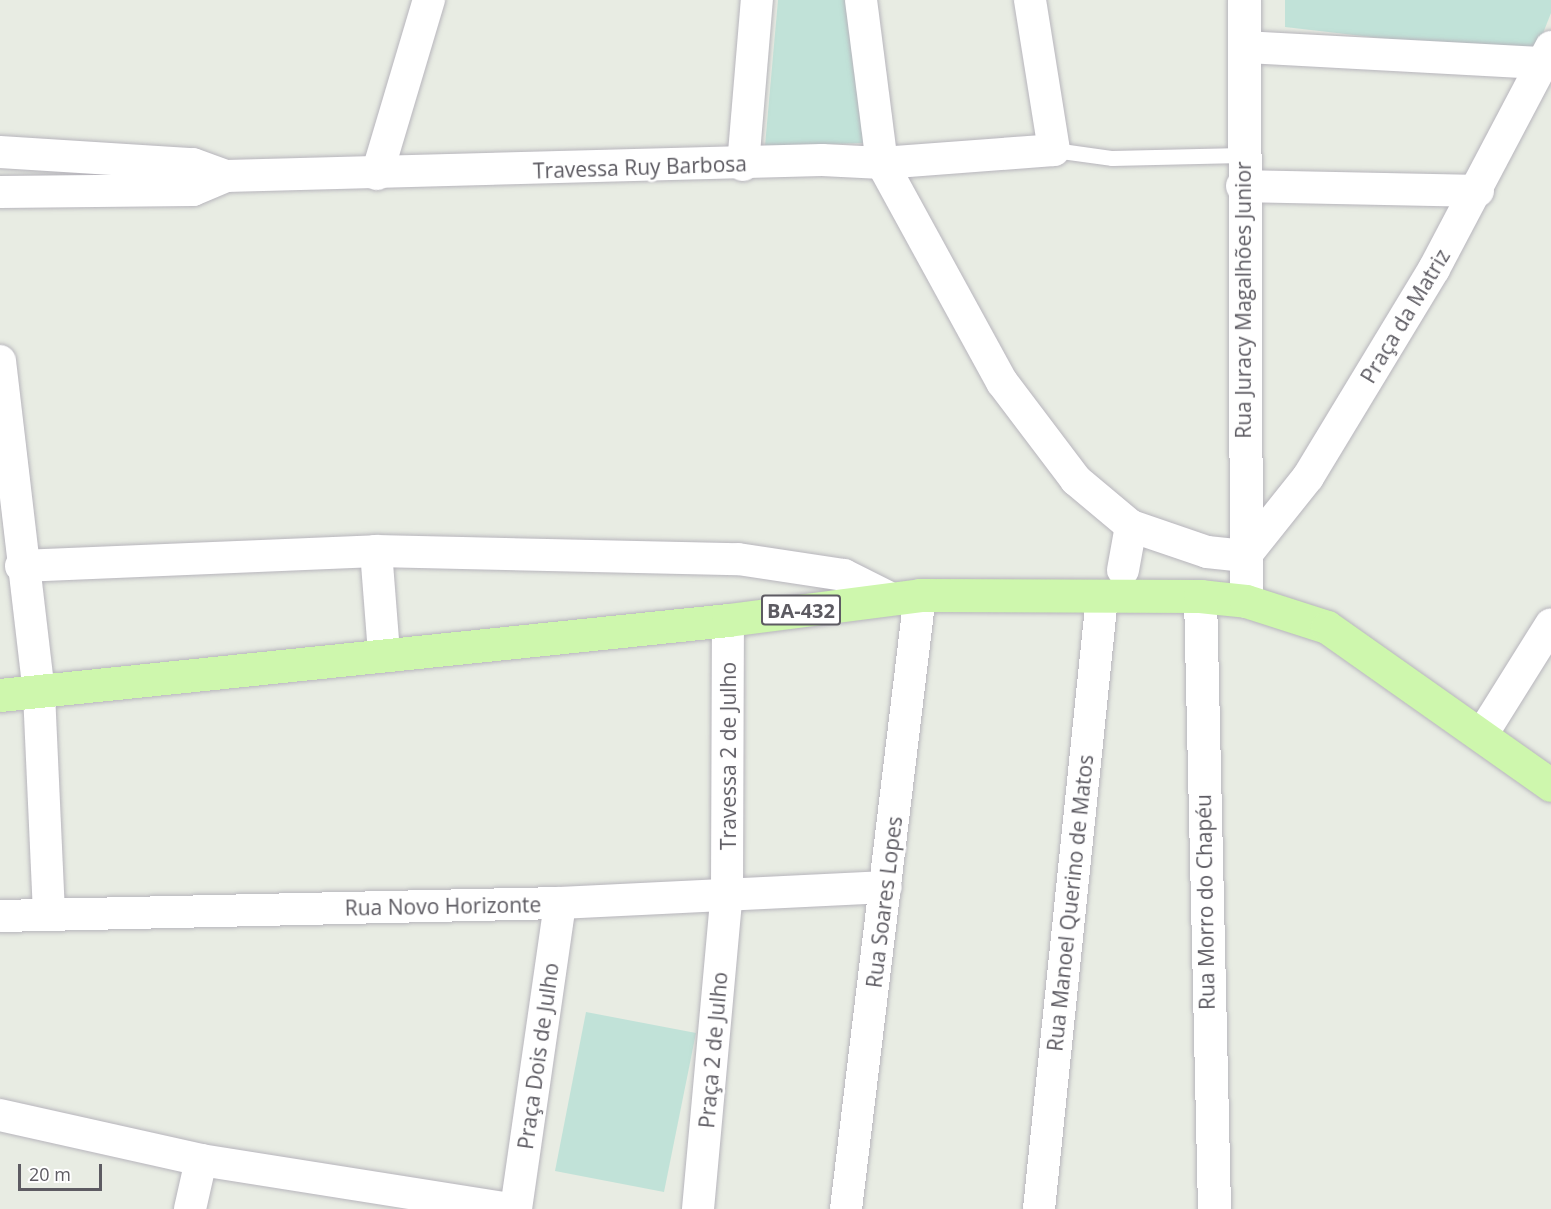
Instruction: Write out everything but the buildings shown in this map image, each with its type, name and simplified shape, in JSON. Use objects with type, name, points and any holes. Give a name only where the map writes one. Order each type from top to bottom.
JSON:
[{"type":"main road","name":"Rua Juracy Magalhões Junior","points":[[1244,0],[1242,170],[1246,601]]},
{"type":"main road","name":"BA-432","points":[[1,692],[39,693],[384,653],[728,620],[905,596],[1200,596],[1246,601],[1327,627],[1483,733],[1551,785]]},
{"type":"main road","name":"Rua Morro do Chapéu","points":[[1200,596],[1214,1209]]},
{"type":"street","points":[[377,174],[429,0]]},
{"type":"street","points":[[743,165],[757,0]]},
{"type":"street","points":[[861,0],[882,163],[1002,382],[1076,480],[1131,526],[1207,552],[1245,556]]},
{"type":"street","points":[[1030,0],[1054,150]]},
{"type":"street","name":"Praça da Matriz","points":[[1245,47],[1547,55],[1478,190],[1308,477],[1245,556]]},
{"type":"street","name":"Travessa Ruy Barbosa","points":[[0,152],[194,164],[226,176],[882,163],[1054,150]]},
{"type":"street","points":[[1242,170],[1478,190]]},
{"type":"street","name":"Travessa Ruy Barbosa","points":[[0,192],[193,190],[226,176]]},
{"type":"street","points":[[0,362],[21,566],[39,693],[50,914]]},
{"type":"street","points":[[1123,570],[1131,526]]},
{"type":"street","points":[[21,566],[376,551],[738,559],[844,575],[905,596]]},
{"type":"street","points":[[376,551],[384,653]]},
{"type":"street","name":"Rua Soares Lopes","points":[[846,1209],[886,887],[905,596]]},
{"type":"street","name":"Rua Manoel Querino de Matos","points":[[1039,1209],[1102,597]]},
{"type":"street","name":"Travessa 2 de Julho","points":[[727,891],[728,620]]},
{"type":"street","points":[[1483,733],[1551,624]]},
{"type":"street","name":"Rua Novo Horizonte","points":[[0,916],[560,903],[727,891],[886,887]]},
{"type":"street","name":"Praça 2 de Julho","points":[[698,1209],[727,891]]},
{"type":"street","name":"Praça Dois de Julho","points":[[516,1209],[560,903]]},
{"type":"street","points":[[0,1115],[201,1160],[510,1209]]},
{"type":"street","points":[[190,1209],[201,1160]]},
{"type":"lane","points":[[1054,150],[1112,158],[1242,170]]},
{"type":"shaded area","points":[[778,0],[846,0],[866,143],[765,146]]},
{"type":"shaded area","points":[[1285,0],[1551,0],[1551,13],[1534,56],[1285,27]]},
{"type":"shaded area","points":[[586,1012],[696,1033],[664,1192],[555,1171]]}]
